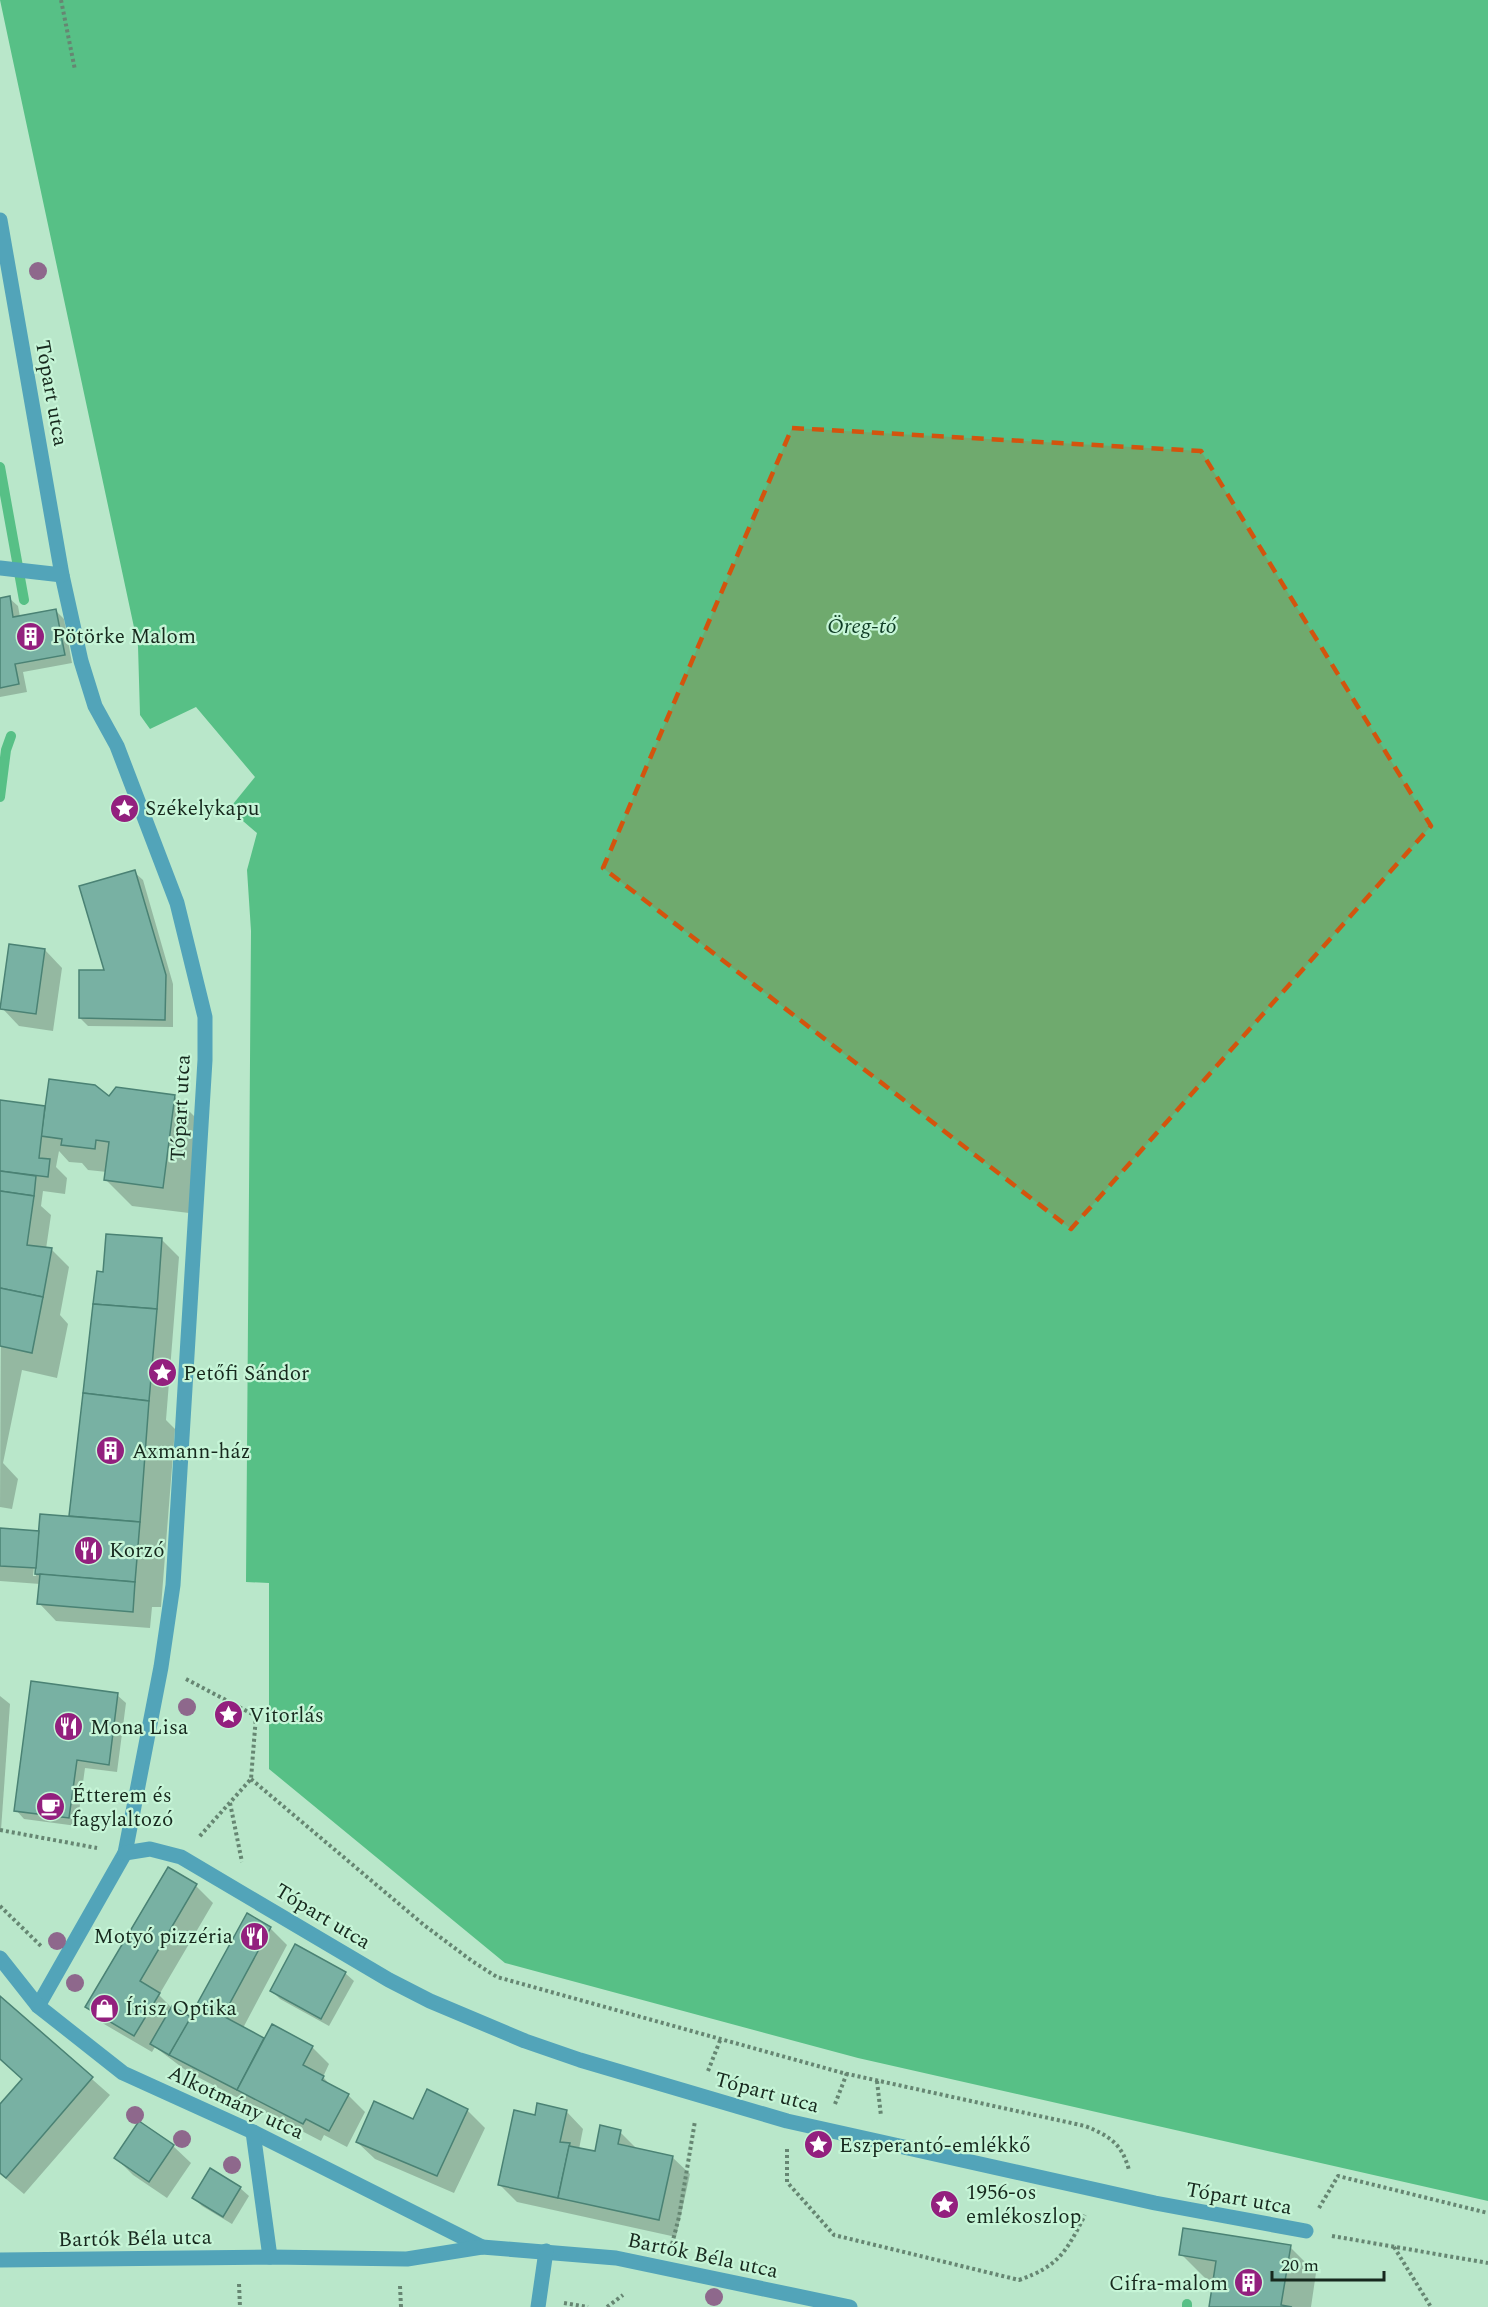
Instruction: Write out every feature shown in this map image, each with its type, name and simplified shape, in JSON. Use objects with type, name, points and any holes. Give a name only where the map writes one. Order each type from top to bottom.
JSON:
[{"type":"street","name":"Tópart utca","points":[[0,220],[62,575],[81,661],[95,706],[117,746],[177,903],[205,1017],[205,1060],[173,1585],[161,1667],[124,1853],[38,2006]]},
{"type":"street","points":[[0,568],[62,575]]},
{"type":"street","name":"Tópart utca","points":[[124,1853],[150,1849],[181,1857],[389,1980],[471,2019],[580,2060],[786,2121],[1098,2191],[1306,2231]]},
{"type":"street","name":"Alkotmány utca","points":[[0,1958],[38,2006],[123,2073],[253,2132],[482,2247]]},
{"type":"street","points":[[253,2132],[270,2257]]},
{"type":"street","name":"Bartók Béla utca","points":[[0,2260],[270,2257],[407,2259],[482,2247],[616,2258],[850,2307]]},
{"type":"street","points":[[538,2307],[546,2251]]},
{"type":"path","points":[[61,0],[75,70]]},
{"type":"path","points":[[161,1667],[256,1716],[251,1779],[181,1857]]},
{"type":"path","points":[[251,1779],[424,1925],[492,1974],[508,1981],[877,2081],[1085,2126],[1107,2137],[1124,2152],[1137,2199]]},
{"type":"path","name":"Tópart utca","points":[[230,1803],[250,1898]]},
{"type":"path","points":[[0,1830],[124,1853]]},
{"type":"path","points":[[0,1906],[25,1928]]},
{"type":"path","points":[[679,2217],[699,2095],[721,2038]]},
{"type":"path","points":[[786,2121],[786,2182],[834,2235],[1019,2280],[1045,2271],[1068,2247],[1098,2191]]},
{"type":"path","points":[[1488,2213],[1338,2176],[1306,2231],[1488,2263]]},
{"type":"path","points":[[1394,2247],[1431,2307]]},
{"type":"path","points":[[239,2292],[240,2307]]},
{"type":"path","points":[[607,2307],[623,2295]]},
{"type":"path","points":[[576,2304],[588,2307]]},
{"type":"highlighted area","points":[[792,428],[1201,451],[1431,826],[1071,1229],[603,868]]},
{"type":"water","name":"Öreg-tó","points":[[0,0],[1488,0],[1488,2201],[858,2058],[505,1963],[269,1769],[269,1583],[246,1582],[251,931],[247,870],[257,833],[229,809],[255,777],[196,707],[150,729],[140,715],[138,646]]},
{"type":"building","name":"Pötörke Malom","points":[[10,596],[13,617],[56,609],[65,655],[15,664],[19,684],[0,688],[0,598]]},
{"type":"building","points":[[135,870],[166,975],[165,1020],[79,1018],[79,970],[104,970],[79,886]]},
{"type":"building","points":[[9,944],[45,949],[36,1014],[0,1009]]},
{"type":"building","points":[[49,1079],[95,1085],[109,1096],[116,1087],[175,1095],[163,1188],[104,1180],[109,1142],[96,1140],[95,1149],[61,1145],[62,1139],[41,1136]]},
{"type":"building","points":[[0,1100],[45,1106],[39,1158],[50,1159],[48,1177],[0,1171]]},
{"type":"building","points":[[0,1171],[36,1176],[34,1196],[0,1191]]},
{"type":"building","points":[[0,1191],[34,1196],[27,1245],[52,1248],[43,1297],[0,1288]]},
{"type":"building","points":[[106,1234],[162,1238],[157,1309],[93,1304],[97,1271],[103,1272]]},
{"type":"building","points":[[0,1288],[43,1297],[32,1353],[0,1346]]},
{"type":"building","points":[[93,1304],[157,1309],[149,1401],[83,1393]]},
{"type":"building","name":"Axmann-ház","points":[[83,1393],[149,1401],[140,1522],[69,1516]]},
{"type":"building","name":"Korzó","points":[[40,1514],[140,1522],[135,1582],[35,1574]]},
{"type":"building","points":[[0,1528],[39,1531],[36,1568],[0,1566]]},
{"type":"building","points":[[40,1574],[135,1582],[133,1612],[37,1604]]},
{"type":"building","name":"Mona Lisa","points":[[31,1681],[118,1693],[109,1765],[77,1760],[69,1818],[14,1811]]},
{"type":"building","points":[[168,1867],[197,1884],[140,1981],[160,1993],[134,2036],[85,2007]]},
{"type":"building","points":[[247,1913],[271,1927],[223,2016],[264,2038],[237,2090],[169,2055]]},
{"type":"building","points":[[295,1944],[346,1972],[321,2019],[270,1991]]},
{"type":"building","points":[[0,1996],[93,2077],[6,2178],[0,2173],[0,2104],[22,2079],[0,2059]]},
{"type":"building","points":[[172,2006],[191,2017],[169,2055],[150,2044]]},
{"type":"building","points":[[272,2024],[313,2046],[303,2065],[324,2076],[322,2080],[349,2094],[329,2131],[306,2119],[303,2124],[237,2090]]},
{"type":"building","points":[[427,2089],[468,2109],[437,2176],[356,2142],[374,2101],[413,2119]]},
{"type":"building","points":[[537,2103],[567,2110],[560,2142],[570,2143],[558,2198],[498,2185],[514,2110],[535,2115]]},
{"type":"building","points":[[139,2121],[174,2145],[149,2182],[114,2158]]},
{"type":"building","points":[[600,2125],[621,2130],[618,2144],[673,2156],[659,2220],[558,2198],[569,2146],[595,2151]]},
{"type":"building","points":[[210,2168],[241,2187],[223,2217],[192,2198]]},
{"type":"building","name":"Cifra-malom","points":[[1183,2228],[1291,2245],[1281,2305],[1292,2307],[1209,2307],[1216,2261],[1179,2255]]},
{"type":"waterway","points":[[0,467],[24,600]]},
{"type":"waterway","points":[[0,797],[6,750],[11,736]]},
{"type":"place","name":"Pötörke Malom","points":[[31,636]]},
{"type":"place","name":"Székelykapu","points":[[124,808]]},
{"type":"place","name":"Petőfi Sándor","points":[[162,1373]]},
{"type":"place","name":"Axmann-ház","points":[[111,1451]]},
{"type":"place","name":"Korzó","points":[[88,1550]]},
{"type":"place","name":"Vitorlás","points":[[228,1715]]},
{"type":"place","name":"Mona Lisa","points":[[69,1727]]},
{"type":"place","name":"Étterem és fagylaltozó","points":[[51,1807]]},
{"type":"place","name":"Motyó pizzéria","points":[[254,1936]]},
{"type":"place","name":"Írisz Optika","points":[[104,2008]]},
{"type":"place","name":"Eszperantó-emlékkő","points":[[818,2145]]},
{"type":"place","name":"1956-os emlékoszlop","points":[[945,2204]]},
{"type":"place","name":"Cifra-malom","points":[[1249,2283]]}]
